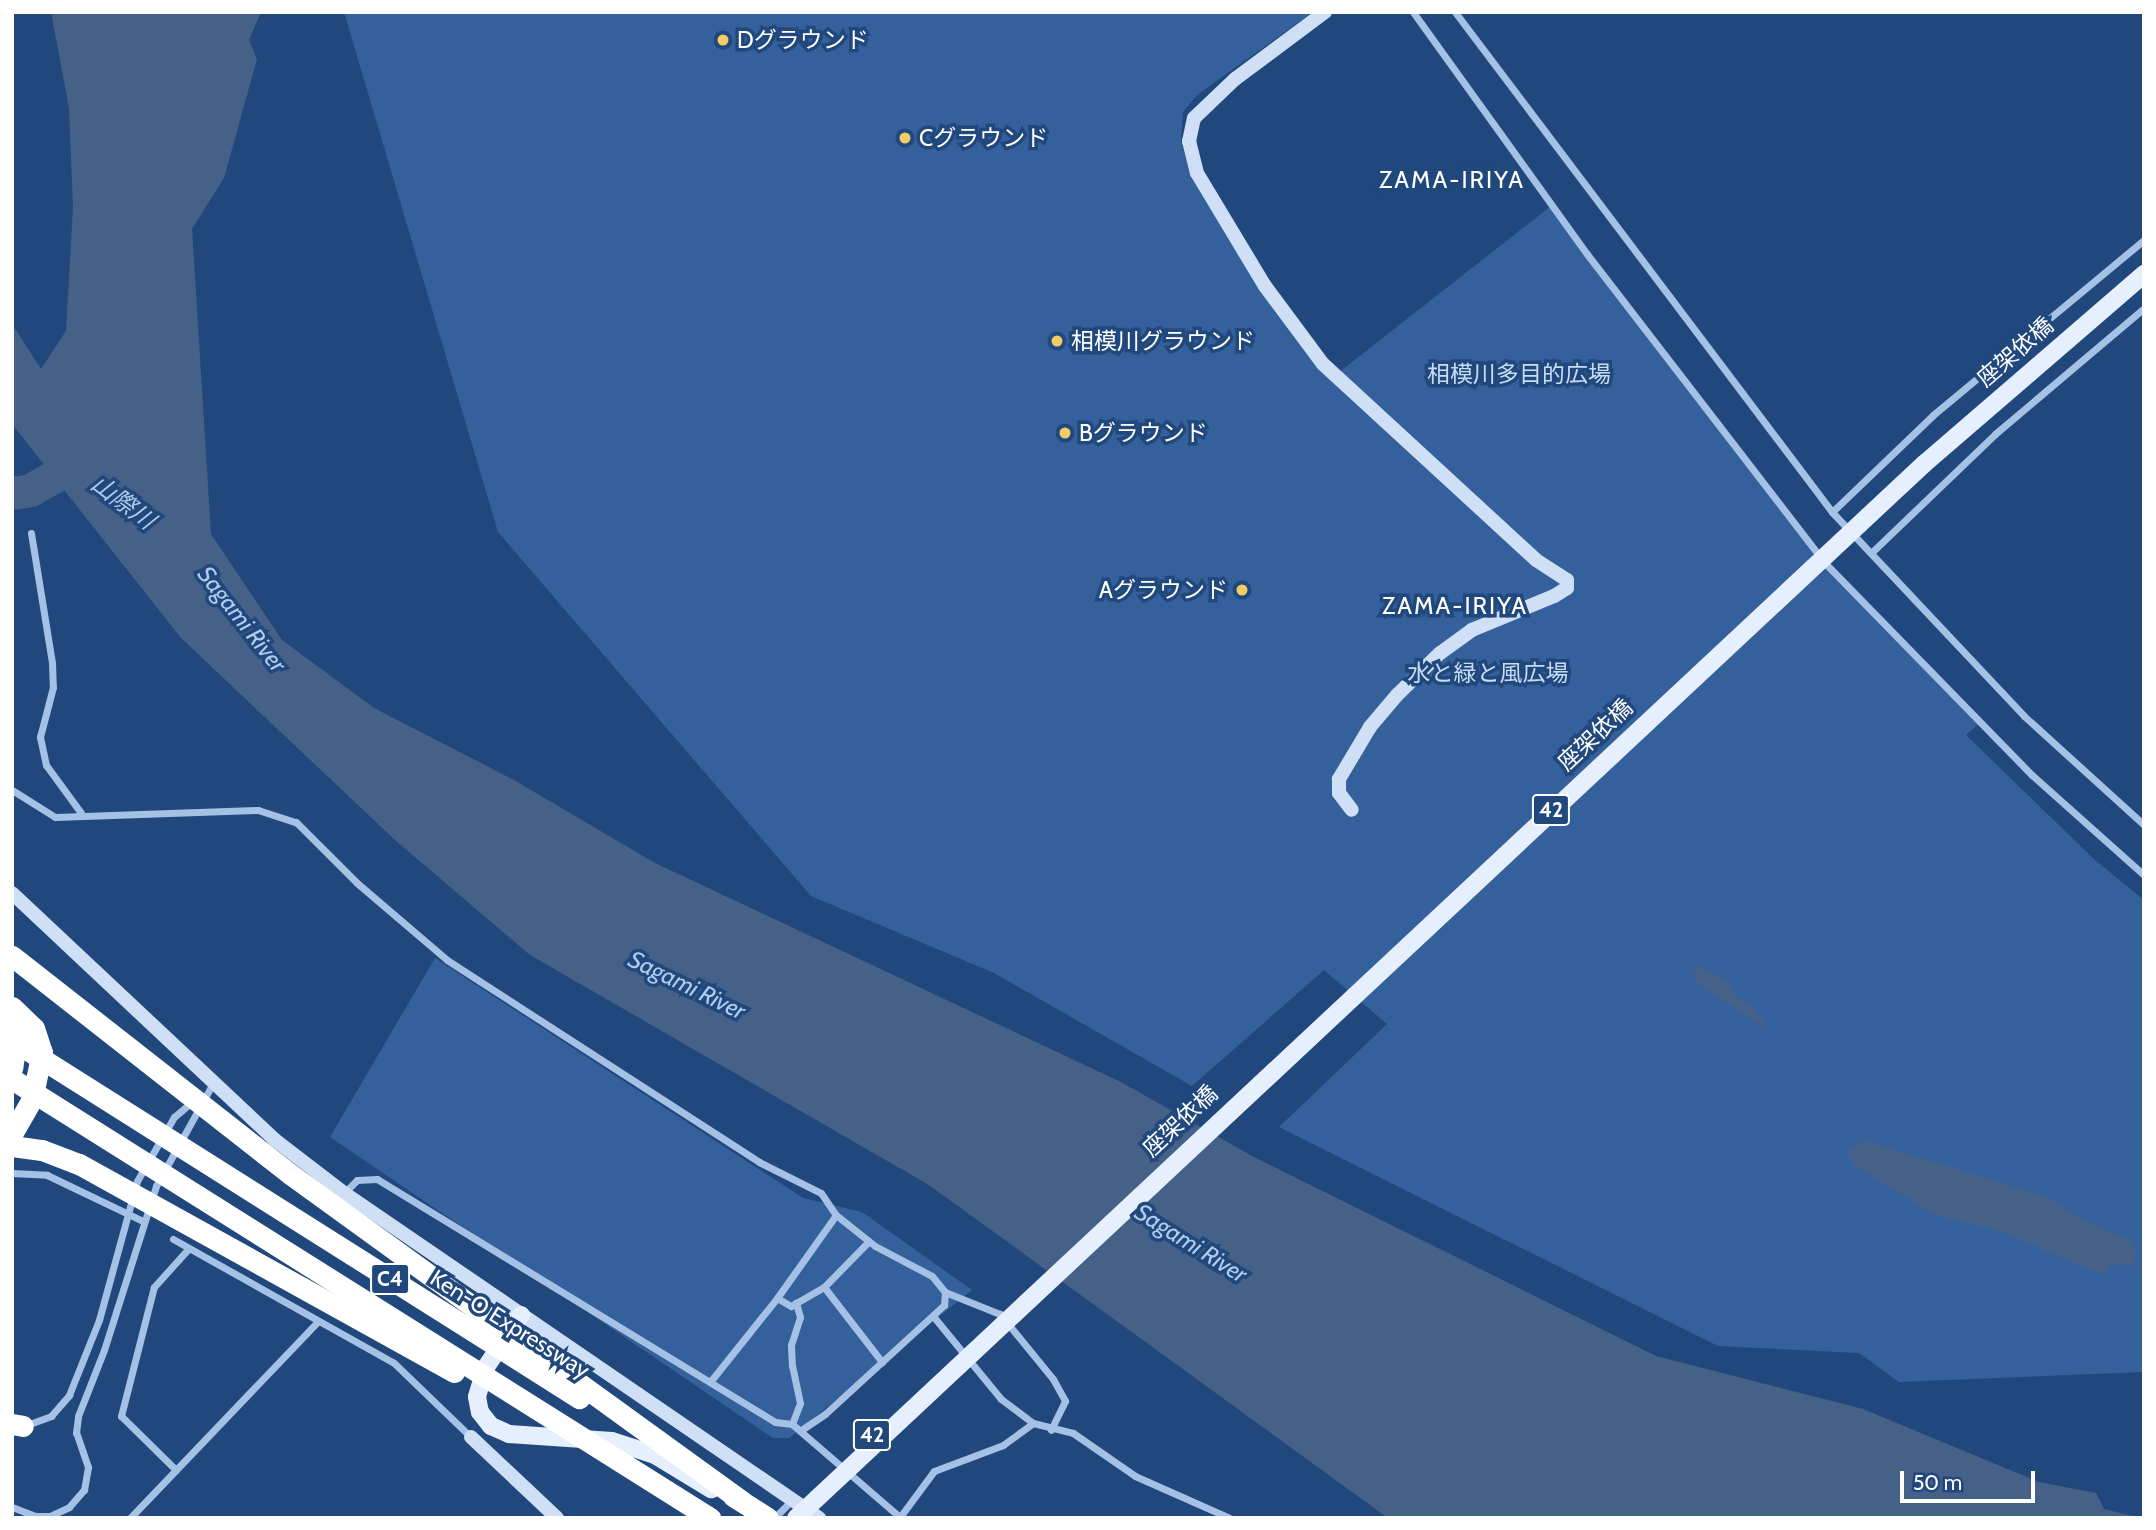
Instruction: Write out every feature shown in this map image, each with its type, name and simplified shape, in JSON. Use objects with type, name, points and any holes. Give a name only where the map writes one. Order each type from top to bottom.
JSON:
[{"type":"highway","points":[[12,956],[279,1167],[750,1510]]},
{"type":"highway","points":[[12,1007],[34,1028],[42,1052],[35,1090],[12,1134]]},
{"type":"highway","points":[[12,1020],[17,1034],[12,1068]]},
{"type":"highway","name":"Ken-O Expressway","points":[[12,1041],[750,1510],[768,1518]]},
{"type":"highway","name":"C4","points":[[12,1079],[710,1518]]},
{"type":"highway","points":[[12,1146],[42,1150],[79,1164],[658,1485]]},
{"type":"main road","name":"座架依橋","points":[[781,1518],[965,1355],[1924,464],[2144,274]]},
{"type":"main road","points":[[521,1315],[486,1367],[477,1397],[480,1412],[492,1426],[509,1434],[612,1441],[655,1455],[750,1510]]},
{"type":"main road","name":"座架依橋","points":[[809,1517],[965,1355]]},
{"type":"street","points":[[1325,12],[1235,79],[1194,118],[1189,141],[1197,173],[1265,286],[1323,364],[1567,584],[1555,596],[1472,630],[1404,687],[1370,727],[1339,779],[1339,793],[1352,810]]},
{"type":"street","points":[[1413,12],[1595,265],[1824,561],[2023,766],[2144,875]]},
{"type":"street","points":[[1455,12],[1832,512],[2024,716],[2144,825]]},
{"type":"street","points":[[1832,512],[1933,415],[2144,240]]},
{"type":"street","points":[[1871,554],[1995,434],[2144,308]]},
{"type":"street","points":[[31,533],[52,663],[53,687],[40,737],[46,765],[81,813]]},
{"type":"street","points":[[12,790],[55,817],[81,813],[258,810],[296,822],[357,883],[447,960],[759,1163],[821,1193],[836,1215],[869,1241],[919,1266],[945,1292],[1000,1314],[1053,1379],[1065,1401],[1051,1430]]},
{"type":"street","points":[[12,893],[212,1085],[344,1193],[793,1499],[809,1517]]},
{"type":"street","points":[[16,1427],[56,1411],[81,1370],[127,1213],[154,1147],[174,1117],[212,1085]]},
{"type":"street","points":[[12,1507],[27,1514],[50,1516],[69,1507],[84,1490],[88,1467],[76,1422],[104,1350],[143,1221],[170,1156],[212,1085]]},
{"type":"street","points":[[12,1174],[47,1175],[143,1221]]},
{"type":"street","points":[[344,1193],[357,1180],[377,1179],[775,1422],[792,1424],[901,1517],[934,1471],[1003,1445],[1033,1423]]},
{"type":"street","points":[[710,1382],[777,1298],[836,1215]]},
{"type":"street","points":[[173,1239],[394,1363],[557,1518]]},
{"type":"street","points":[[777,1298],[790,1306],[824,1287],[869,1241]]},
{"type":"street","points":[[176,1470],[121,1416],[154,1287],[189,1248]]},
{"type":"street","points":[[824,1287],[882,1362]]},
{"type":"street","points":[[800,1431],[933,1316],[944,1305],[945,1292]]},
{"type":"street","points":[[792,1424],[800,1403],[792,1366],[791,1345],[800,1317],[796,1303]]},
{"type":"street","points":[[933,1316],[1001,1399],[1033,1423],[1051,1430],[1073,1433],[1135,1476],[1230,1518]]},
{"type":"street","points":[[130,1518],[318,1321]]},
{"type":"street","points":[[774,1518],[793,1499]]},
{"type":"green space","name":"水と緑と風広場","points":[[344,12],[1313,12],[1197,95],[1183,112],[1181,142],[1191,173],[1333,377],[1551,206],[1794,526],[1980,723],[1966,735],[2095,860],[2144,900],[2144,1372],[1899,1382],[1859,1353],[1718,1346],[1279,1127],[1387,1024],[1324,970],[1192,1086],[994,973],[811,896],[498,532]]},
{"type":"green space","points":[[435,958],[803,1198],[862,1212],[972,1290],[789,1438],[773,1438],[330,1137]]},
{"type":"water","name":"Sagami River","points":[[51,12],[261,12],[249,40],[257,59],[224,178],[192,229],[211,534],[282,640],[374,708],[512,779],[655,863],[1121,1082],[1252,1156],[1656,1356],[1863,1409],[2039,1482],[2096,1493],[2104,1509],[2141,1518],[1388,1518],[929,1185],[530,955],[395,840],[181,638],[12,424],[12,324],[41,369],[66,331],[73,207],[69,108]]},
{"type":"water","points":[[1694,964],[1730,983],[1734,995],[1754,1009],[1769,1031],[1696,982]]},
{"type":"water","points":[[1865,1141],[2045,1196],[2076,1216],[2133,1242],[2137,1252],[2133,1265],[2111,1264],[2103,1275],[2003,1232],[1935,1215],[1854,1165],[1847,1154],[1850,1148]]},
{"type":"waterway","name":"山際川","points":[[12,493],[30,490],[75,465],[90,477]]},
{"type":"place","name":"Dグラウンド","points":[[723,40]]},
{"type":"place","name":"Cグラウンド","points":[[905,138]]},
{"type":"place","name":"相模川グラウンド","points":[[1057,341]]},
{"type":"place","name":"Bグラウンド","points":[[1065,433]]},
{"type":"place","name":"Aグラウンド","points":[[1242,590]]},
{"type":"district","name":"ZAMA-IRIYA","points":[[1452,180]]},
{"type":"district","name":"ZAMA-IRIYA","points":[[1455,606]]},
{"type":"park label","name":"相模川多目的広場","points":[[1519,374]]}]
